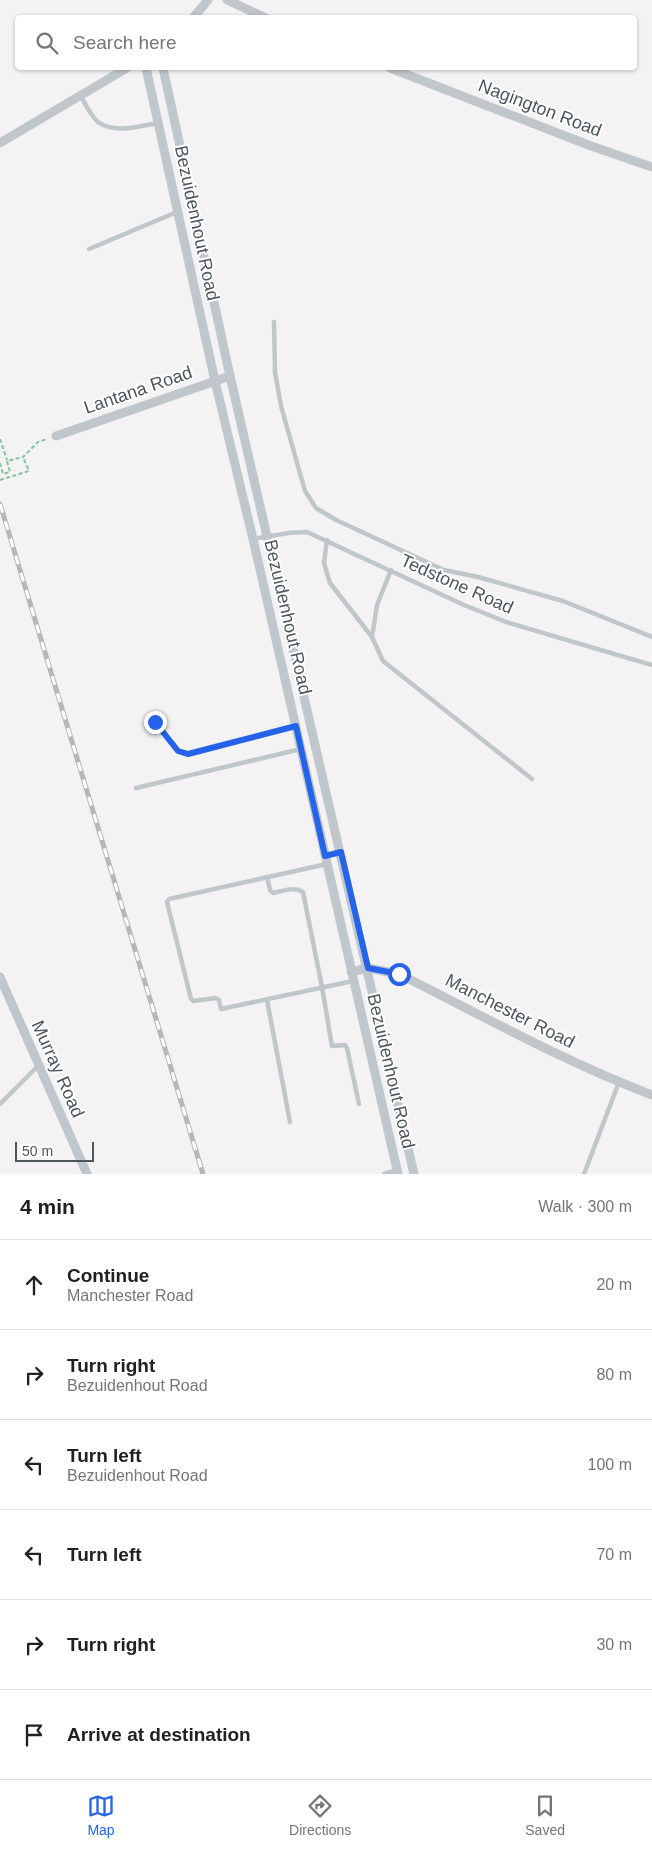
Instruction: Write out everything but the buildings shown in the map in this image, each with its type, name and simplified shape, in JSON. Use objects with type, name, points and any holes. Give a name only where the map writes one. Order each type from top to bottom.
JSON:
[{"type":"street","points":[[196,15],[208,0]]},
{"type":"street","points":[[227,0],[260,15]]},
{"type":"street","points":[[0,143],[123,70]]},
{"type":"street","name":"Bezuidenhout Road","points":[[146,70],[215,381],[253,539],[397,1170]]},
{"type":"street","name":"Bezuidenhout Road","points":[[164,70],[230,376],[414,1174]]},
{"type":"street","name":"Nagington Road","points":[[395,70],[591,146],[652,166]]},
{"type":"street","points":[[177,212],[194,207]]},
{"type":"street","name":"Lantana Road","points":[[56,436],[230,376]]},
{"type":"street","points":[[243,496],[258,492]]},
{"type":"street","points":[[295,724],[310,718]]},
{"type":"street","points":[[326,860],[341,852]]},
{"type":"street","name":"Manchester Road","points":[[352,976],[368,968],[399,974],[619,1082],[652,1095]]},
{"type":"street","name":"Murray Road","points":[[0,978],[87,1174]]},
{"type":"street","points":[[397,1170],[412,1162]]},
{"type":"lane","points":[[80,95],[95,118],[102,124],[127,129],[158,123]]},
{"type":"lane","points":[[89,249],[177,212]]},
{"type":"lane","points":[[274,322],[275,372],[281,406],[305,491],[316,508],[336,520],[444,570],[478,577],[563,601],[652,637]]},
{"type":"lane","name":"Tedstone Road","points":[[253,539],[307,532],[464,605],[506,622],[652,665]]},
{"type":"lane","points":[[326,540],[324,563],[330,583],[372,636],[383,661],[532,779]]},
{"type":"lane","points":[[372,636],[377,605],[391,570]]},
{"type":"lane","points":[[155,722],[178,751],[188,754],[295,724]]},
{"type":"lane","points":[[136,788],[301,749]]},
{"type":"lane","points":[[326,860],[267,877],[169,898],[167,902],[193,1001],[216,998],[219,1000],[220,1009],[322,987],[352,976]]},
{"type":"lane","points":[[267,877],[270,890],[273,893],[292,889],[298,889],[303,892],[332,1046],[344,1045],[347,1048],[359,1104]]},
{"type":"lane","points":[[268,1000],[290,1122]]},
{"type":"lane","points":[[0,1104],[39,1066]]},
{"type":"lane","points":[[584,1174],[619,1082]]},
{"type":"lane","points":[[384,1174],[397,1170]]},
{"type":"path","points":[[7,461],[23,457],[38,442],[56,436]]},
{"type":"path","points":[[0,439],[10,472],[3,474],[0,463]]},
{"type":"path","points":[[0,480],[29,471],[23,457]]},
{"type":"railway","points":[[0,504],[203,1174]]},
{"type":"route","points":[[155,722],[178,751],[183,754],[296,726],[325,856],[341,852],[368,968],[399,974]]}]
